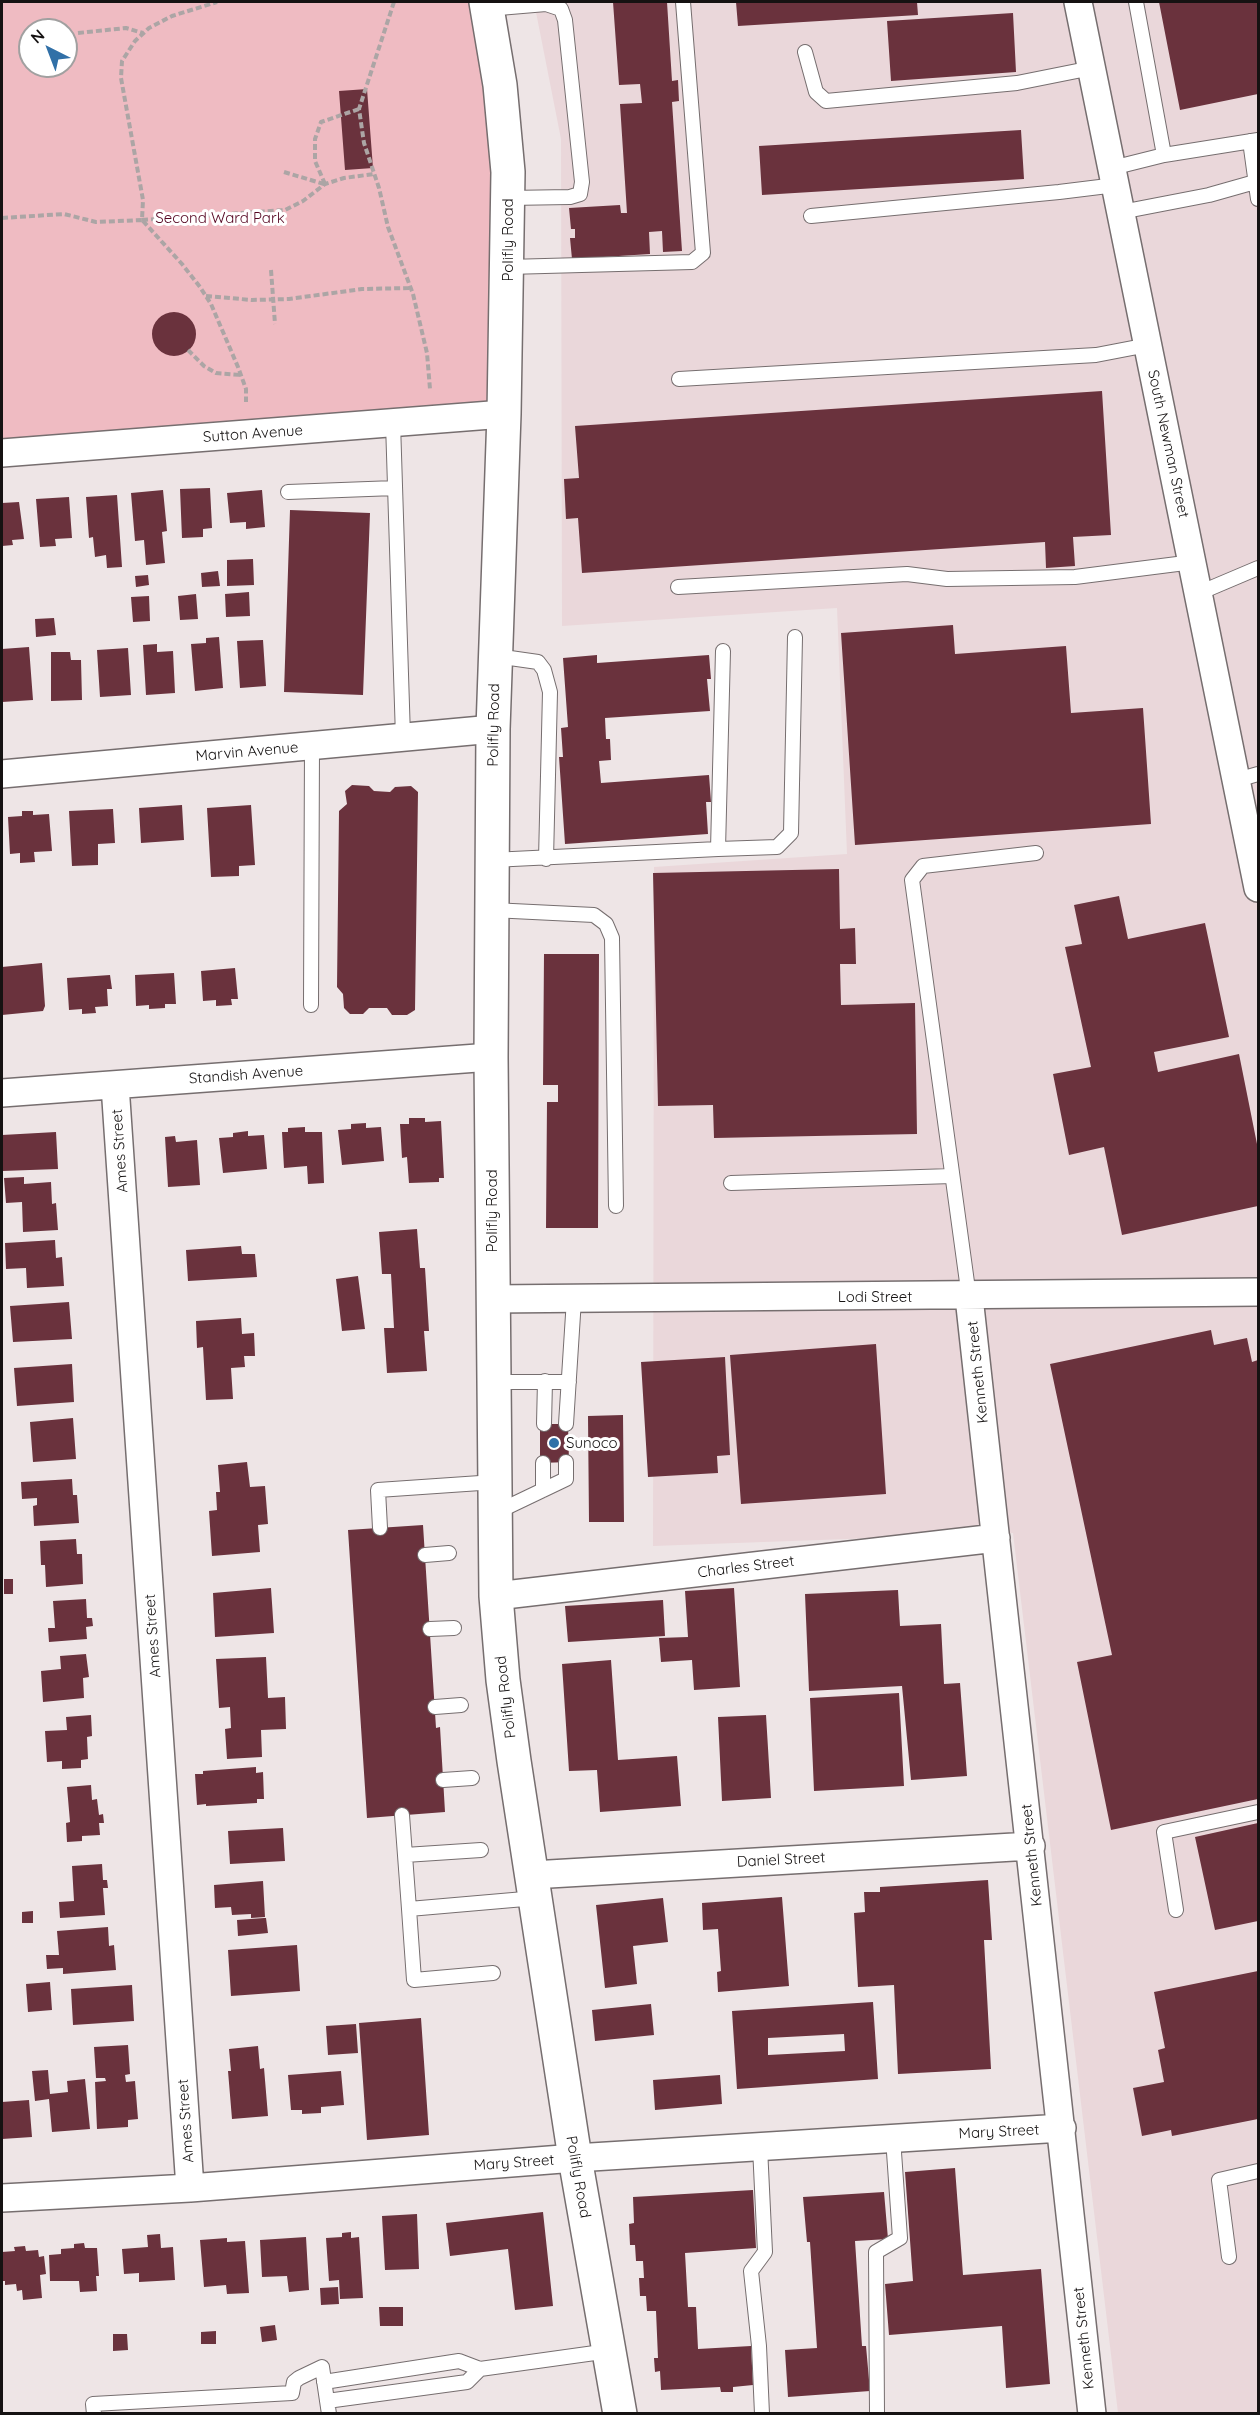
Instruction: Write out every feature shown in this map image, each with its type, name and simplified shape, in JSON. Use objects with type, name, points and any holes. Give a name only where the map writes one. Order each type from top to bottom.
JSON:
[{"type":"main road","name":"Polifly Road","points":[[486,5],[500,85],[508,172],[508,267],[493,729],[491,1057],[496,1596],[503,1680],[574,2158],[620,2414]]},
{"type":"street","name":"South Newman Street","points":[[1078,2],[1198,593],[1248,777],[1258,888]]},
{"type":"street","name":"Sutton Avenue","points":[[2,453],[504,414]]},
{"type":"street","name":"Marvin Avenue","points":[[2,774],[493,729]]},
{"type":"street","name":"Standish Avenue","points":[[2,1093],[491,1057]]},
{"type":"street","name":"Ames Street","points":[[115,1085],[190,2188]]},
{"type":"street","name":"Lodi Street","points":[[492,1299],[969,1297],[1258,1292]]},
{"type":"street","name":"Kenneth Street","points":[[969,1297],[1092,2414]]},
{"type":"street","name":"Charles Street","points":[[496,1596],[996,1538]]},
{"type":"street","name":"Daniel Street","points":[[534,1886],[1031,1846]]},
{"type":"street","name":"Mary Street","points":[[2,2198],[190,2188],[574,2158],[1062,2128]]},
{"type":"lane","points":[[508,267],[692,262],[703,253],[683,2]]},
{"type":"lane","points":[[1136,2],[1164,155]]},
{"type":"lane","points":[[486,5],[546,4],[561,9],[565,20],[582,182],[580,194],[570,197],[508,198]]},
{"type":"lane","points":[[805,51],[816,92],[826,100],[1017,83],[1092,68]]},
{"type":"lane","points":[[811,216],[1059,192],[1114,176],[1164,155],[1254,140],[1255,182],[1258,199]]},
{"type":"lane","points":[[1121,212],[1209,195],[1255,182]]},
{"type":"lane","points":[[679,379],[1096,355],[1148,345]]},
{"type":"lane","points":[[393,423],[403,737]]},
{"type":"lane","points":[[288,492],[395,488]]},
{"type":"lane","points":[[678,587],[907,574],[947,579],[1075,577],[1192,562]]},
{"type":"lane","points":[[1198,593],[1258,568]]},
{"type":"lane","points":[[492,860],[777,847],[791,833],[795,637]]},
{"type":"lane","points":[[718,849],[723,651]]},
{"type":"lane","points":[[496,656],[538,662],[544,670],[550,692],[546,859]]},
{"type":"lane","points":[[311,1005],[312,746]]},
{"type":"lane","points":[[969,1297],[912,879],[923,866],[1036,853]]},
{"type":"lane","points":[[492,910],[594,915],[606,924],[612,938],[616,1206]]},
{"type":"lane","points":[[731,1183],[952,1176]]},
{"type":"lane","points":[[566,1424],[574,1299]]},
{"type":"lane","points":[[544,1424],[545,1381]]},
{"type":"lane","points":[[493,1382],[569,1382]]},
{"type":"lane","points":[[380,1528],[378,1490],[495,1498],[543,1490],[566,1479],[566,1462]]},
{"type":"lane","points":[[543,1463],[543,1490]]},
{"type":"lane","points":[[425,1555],[449,1553]]},
{"type":"lane","points":[[429,1629],[454,1628]]},
{"type":"lane","points":[[435,1707],[461,1705]]},
{"type":"lane","points":[[443,1780],[472,1778]]},
{"type":"lane","points":[[1176,1910],[1164,1832],[1258,1812]]},
{"type":"lane","points":[[402,1815],[414,1980],[493,1973]]},
{"type":"lane","points":[[405,1856],[481,1850]]},
{"type":"lane","points":[[408,1909],[534,1886]]},
{"type":"lane","points":[[877,2414],[876,2252],[900,2238],[893,2138]]},
{"type":"lane","points":[[760,2147],[765,2252],[751,2271],[759,2346],[762,2414]]},
{"type":"lane","points":[[1229,2257],[1219,2180],[1258,2171]]},
{"type":"lane","points":[[324,2382],[459,2361],[480,2369],[609,2351]]},
{"type":"lane","points":[[94,2414],[93,2404],[292,2393],[294,2382],[298,2378],[322,2367],[328,2407],[467,2382],[480,2369]]},
{"type":"path","points":[[218,2],[172,16],[144,33],[135,41],[122,61],[121,78],[143,200],[142,220],[182,264],[206,296],[241,375],[246,389],[246,402]]},
{"type":"path","points":[[394,2],[359,109],[364,143],[388,227],[411,288],[427,353],[430,388]]},
{"type":"path","points":[[78,33],[126,28],[144,33]]},
{"type":"path","points":[[324,184],[315,161],[315,140],[321,122],[359,109]]},
{"type":"path","points":[[284,172],[324,184]]},
{"type":"path","points":[[2,218],[64,214],[96,222],[285,210],[303,201],[324,184],[344,178],[374,174]]},
{"type":"path","points":[[271,270],[274,284],[272,300],[275,324]]},
{"type":"path","points":[[206,296],[272,300],[326,296],[370,289],[411,288]]},
{"type":"path","points":[[188,350],[204,366],[216,373],[241,375]]},
{"type":"shaded area","points":[[534,2],[1258,2],[1258,2413],[1118,2413],[1013,1533],[653,1546],[654,867],[847,854],[837,608],[562,626],[561,139]]},
{"type":"green space","name":"Second Ward Park","points":[[2,2],[486,2],[504,414],[2,453]]},
{"type":"building","points":[[613,2],[667,2],[672,81],[678,80],[679,101],[672,102],[682,251],[663,252],[662,231],[649,232],[650,254],[572,259],[570,238],[575,238],[575,229],[571,229],[569,208],[620,205],[621,213],[627,213],[620,104],[642,103],[640,84],[619,85]]},
{"type":"building","points":[[736,2],[917,2],[918,15],[738,26]]},
{"type":"building","points":[[1159,2],[1258,2],[1258,94],[1180,110]]},
{"type":"building","points":[[1013,13],[1016,72],[891,81],[887,21]]},
{"type":"building","points":[[367,89],[373,168],[345,170],[339,91]]},
{"type":"building","points":[[1021,130],[1024,179],[762,195],[759,146]]},
{"type":"building","points":[[174,312],[183,313],[190,318],[195,325],[195,343],[190,350],[183,355],[174,356],[165,355],[158,350],[153,343],[152,334],[153,325],[158,318],[165,313]]},
{"type":"building","points":[[1102,391],[1111,535],[1073,537],[1075,566],[1046,568],[1045,542],[582,573],[578,518],[566,519],[564,479],[579,478],[575,426]]},
{"type":"building","points":[[210,488],[212,528],[203,529],[203,537],[182,538],[180,489]]},
{"type":"building","points":[[163,490],[167,531],[162,532],[165,563],[146,565],[144,540],[135,541],[131,493]]},
{"type":"building","points":[[262,490],[265,527],[246,529],[246,522],[230,523],[227,493]]},
{"type":"building","points":[[117,495],[122,567],[107,568],[106,555],[95,557],[93,537],[89,538],[86,497]]},
{"type":"building","points":[[69,497],[72,538],[55,539],[56,546],[40,547],[36,499]]},
{"type":"building","points":[[19,502],[24,539],[12,540],[13,545],[2,546],[2,503]]},
{"type":"building","points":[[290,510],[370,513],[363,695],[284,692]]},
{"type":"building","points":[[253,559],[254,585],[227,586],[227,560]]},
{"type":"building","points":[[218,571],[220,586],[202,587],[201,573]]},
{"type":"building","points":[[148,575],[149,585],[136,587],[135,576]]},
{"type":"building","points":[[249,592],[250,616],[226,617],[225,594]]},
{"type":"building","points":[[196,594],[198,619],[180,620],[178,596]]},
{"type":"building","points":[[149,596],[150,621],[133,622],[131,597]]},
{"type":"building","points":[[54,618],[56,635],[36,637],[35,619]]},
{"type":"building","points":[[953,625],[955,654],[1066,646],[1071,713],[1143,708],[1151,824],[855,845],[841,633]]},
{"type":"building","points":[[219,637],[223,688],[195,691],[191,644],[206,643],[206,638]]},
{"type":"building","points":[[263,640],[266,686],[240,688],[237,641]]},
{"type":"building","points":[[157,644],[157,652],[173,651],[175,693],[146,695],[143,645]]},
{"type":"building","points":[[29,647],[33,700],[2,702],[2,649]]},
{"type":"building","points":[[128,648],[131,695],[100,697],[97,650]]},
{"type":"building","points":[[51,652],[70,652],[71,660],[81,660],[82,700],[51,701]]},
{"type":"building","points":[[597,655],[597,663],[709,655],[711,679],[707,679],[710,711],[605,718],[606,739],[610,739],[611,760],[599,761],[601,783],[709,775],[711,802],[706,802],[708,834],[565,844],[559,757],[563,757],[561,728],[568,727],[563,658]]},
{"type":"building","points":[[352,785],[369,786],[374,791],[390,792],[395,787],[411,786],[418,792],[415,1010],[407,1015],[392,1015],[387,1008],[369,1008],[363,1014],[350,1014],[344,1008],[343,994],[337,987],[339,811],[347,804],[345,791]]},
{"type":"building","points":[[182,805],[184,840],[141,843],[139,808]]},
{"type":"building","points":[[251,805],[255,865],[239,866],[239,876],[211,877],[207,808]]},
{"type":"building","points":[[113,809],[115,843],[98,844],[98,865],[72,866],[69,811]]},
{"type":"building","points":[[22,811],[33,811],[33,815],[49,814],[52,851],[34,852],[35,862],[20,863],[20,853],[10,854],[8,817],[22,816]]},
{"type":"building","points":[[839,869],[840,929],[855,928],[856,964],[840,964],[841,1005],[915,1003],[917,1134],[714,1138],[713,1105],[658,1106],[653,873]]},
{"type":"building","points":[[1119,896],[1128,939],[1205,923],[1229,1037],[1154,1052],[1158,1072],[1239,1054],[1258,1149],[1258,1206],[1122,1235],[1104,1147],[1069,1155],[1053,1074],[1091,1067],[1065,947],[1082,944],[1074,905]]},
{"type":"building","points":[[544,954],[599,954],[598,1228],[546,1228],[547,1102],[558,1102],[558,1085],[543,1085]]},
{"type":"building","points":[[42,963],[45,1006],[43,1011],[2,1015],[2,967]]},
{"type":"building","points":[[235,968],[238,999],[231,999],[232,1005],[216,1006],[216,1000],[203,1001],[201,971]]},
{"type":"building","points":[[174,973],[176,1004],[165,1004],[165,1008],[149,1009],[149,1005],[136,1006],[135,975]]},
{"type":"building","points":[[110,975],[112,989],[107,989],[108,1006],[95,1007],[96,1013],[82,1014],[82,1009],[69,1010],[67,978]]},
{"type":"building","points":[[409,1118],[425,1118],[425,1122],[441,1121],[444,1178],[439,1178],[439,1182],[409,1183],[407,1157],[402,1158],[400,1124],[409,1124]]},
{"type":"building","points":[[366,1123],[366,1128],[381,1127],[384,1161],[342,1165],[338,1130],[351,1129],[351,1124]]},
{"type":"building","points":[[305,1127],[305,1132],[322,1132],[324,1183],[308,1184],[307,1166],[284,1168],[282,1132],[288,1132],[288,1128]]},
{"type":"building","points":[[248,1131],[248,1136],[264,1135],[267,1169],[223,1173],[219,1138],[233,1137],[233,1133]]},
{"type":"building","points":[[56,1132],[58,1169],[2,1171],[2,1135]]},
{"type":"building","points":[[175,1136],[176,1142],[197,1140],[200,1185],[168,1187],[165,1137]]},
{"type":"building","points":[[24,1177],[24,1184],[51,1182],[52,1204],[56,1203],[58,1230],[23,1232],[22,1202],[6,1203],[4,1178]]},
{"type":"building","points":[[417,1229],[420,1268],[425,1268],[429,1331],[424,1331],[427,1371],[387,1373],[384,1328],[394,1328],[391,1274],[382,1274],[379,1232]]},
{"type":"building","points":[[55,1240],[56,1258],[62,1257],[64,1286],[27,1288],[26,1268],[6,1269],[5,1243]]},
{"type":"building","points":[[241,1246],[242,1254],[255,1254],[257,1277],[188,1281],[186,1250]]},
{"type":"building","points":[[358,1276],[365,1329],[342,1331],[336,1279]]},
{"type":"building","points":[[69,1302],[72,1339],[13,1342],[10,1306]]},
{"type":"building","points":[[241,1318],[242,1334],[254,1333],[255,1356],[244,1356],[245,1367],[231,1368],[233,1399],[206,1400],[203,1347],[197,1348],[196,1321]]},
{"type":"building","points":[[1211,1330],[1214,1345],[1247,1338],[1252,1362],[1258,1360],[1258,1799],[1111,1830],[1077,1662],[1112,1655],[1050,1364]]},
{"type":"building","points":[[876,1344],[886,1494],[741,1504],[730,1355]]},
{"type":"building","points":[[725,1357],[730,1455],[717,1456],[718,1473],[648,1477],[641,1362]]},
{"type":"building","points":[[72,1364],[74,1402],[17,1406],[14,1368]]},
{"type":"building","points":[[623,1415],[624,1522],[589,1522],[588,1416]]},
{"type":"building","points":[[73,1418],[76,1459],[33,1462],[30,1422]]},
{"type":"building","name":"Sunoco","points":[[540,1424],[568,1424],[569,1462],[540,1463]]},
{"type":"building","points":[[247,1462],[250,1487],[265,1486],[268,1524],[258,1525],[260,1552],[212,1556],[209,1511],[217,1510],[216,1492],[220,1492],[218,1465]]},
{"type":"building","points":[[72,1479],[73,1495],[77,1495],[79,1523],[34,1526],[33,1506],[37,1505],[37,1498],[22,1499],[21,1482]]},
{"type":"building","points":[[423,1525],[436,1728],[440,1727],[445,1812],[367,1818],[348,1530]]},
{"type":"building","points":[[76,1539],[77,1554],[82,1554],[83,1584],[46,1587],[45,1565],[41,1565],[40,1541]]},
{"type":"building","points":[[4,1579],[13,1579],[13,1594],[4,1594]]},
{"type":"building","points":[[271,1588],[274,1633],[215,1637],[213,1593]]},
{"type":"building","points":[[734,1588],[740,1687],[694,1690],[692,1660],[661,1662],[659,1638],[688,1637],[685,1591]]},
{"type":"building","points":[[898,1590],[900,1626],[941,1624],[944,1684],[960,1683],[967,1776],[911,1780],[902,1686],[809,1691],[805,1594]]},
{"type":"building","points":[[86,1599],[87,1618],[92,1618],[93,1626],[86,1627],[87,1639],[49,1642],[48,1628],[55,1628],[53,1601]]},
{"type":"building","points":[[663,1600],[665,1636],[568,1642],[565,1606]]},
{"type":"building","points":[[86,1654],[89,1677],[83,1678],[84,1698],[43,1702],[41,1671],[61,1669],[60,1656]]},
{"type":"building","points":[[266,1657],[268,1698],[285,1697],[286,1729],[261,1730],[262,1757],[227,1759],[225,1729],[231,1728],[230,1707],[219,1708],[216,1659]]},
{"type":"building","points":[[611,1660],[618,1760],[677,1756],[681,1806],[600,1812],[597,1770],[569,1771],[562,1664]]},
{"type":"building","points":[[899,1693],[904,1786],[814,1791],[810,1698]]},
{"type":"building","points":[[91,1715],[92,1736],[87,1737],[88,1759],[81,1760],[81,1768],[62,1769],[62,1761],[47,1762],[45,1731],[67,1730],[66,1717]]},
{"type":"building","points":[[766,1715],[771,1798],[722,1801],[718,1717]]},
{"type":"building","points":[[256,1767],[256,1773],[263,1772],[264,1799],[257,1799],[257,1803],[197,1805],[195,1774],[203,1774],[203,1771]]},
{"type":"building","points":[[91,1785],[92,1800],[97,1799],[99,1815],[103,1814],[104,1823],[99,1823],[100,1835],[82,1836],[82,1841],[67,1842],[66,1823],[70,1822],[67,1787]]},
{"type":"building","points":[[1258,1823],[1258,1921],[1215,1930],[1195,1837]]},
{"type":"building","points":[[283,1828],[285,1861],[230,1864],[228,1831]]},
{"type":"building","points":[[102,1864],[103,1880],[107,1880],[108,1888],[103,1888],[105,1915],[60,1918],[59,1902],[74,1901],[72,1866]]},
{"type":"building","points":[[988,1880],[992,1940],[984,1940],[991,2069],[898,2074],[894,1985],[858,1987],[854,1913],[865,1912],[864,1892],[880,1892],[880,1887]]},
{"type":"building","points":[[263,1881],[265,1917],[251,1918],[251,1914],[232,1915],[231,1907],[215,1908],[214,1885]]},
{"type":"building","points":[[782,1897],[789,1986],[718,1992],[717,1972],[721,1971],[718,1929],[703,1930],[702,1903]]},
{"type":"building","points":[[663,1898],[668,1942],[633,1946],[637,1984],[605,1988],[596,1905]]},
{"type":"building","points":[[33,1911],[33,1923],[22,1923],[22,1912]]},
{"type":"building","points":[[266,1918],[268,1933],[238,1936],[237,1920]]},
{"type":"building","points":[[108,1927],[109,1946],[114,1945],[116,1970],[63,1974],[63,1968],[47,1969],[46,1955],[59,1955],[57,1931]]},
{"type":"building","points":[[297,1945],[300,1991],[231,1996],[228,1950]]},
{"type":"building","points":[[1258,1971],[1258,2119],[1172,2136],[1171,2130],[1142,2136],[1133,2088],[1164,2082],[1158,2050],[1165,2048],[1154,1992]]},
{"type":"building","points":[[50,1982],[52,2010],[28,2012],[26,1984]]},
{"type":"building","points":[[132,1985],[134,2021],[73,2025],[71,1989]]},
{"type":"building","points":[[873,2002],[878,2079],[737,2089],[732,2011]],"holes":[[[844,2034],[845,2051],[768,2055],[768,2038]]]},
{"type":"building","points":[[651,2004],[654,2035],[595,2041],[592,2010]]},
{"type":"building","points":[[421,2018],[429,2135],[367,2140],[359,2023]]},
{"type":"building","points":[[356,2024],[358,2053],[328,2055],[326,2026]]},
{"type":"building","points":[[128,2045],[130,2074],[125,2075],[126,2082],[135,2081],[138,2119],[128,2120],[128,2127],[97,2129],[95,2082],[106,2081],[105,2078],[96,2078],[94,2047]]},
{"type":"building","points":[[258,2046],[260,2069],[264,2068],[268,2116],[232,2119],[228,2071],[231,2071],[229,2049]]},
{"type":"building","points":[[48,2070],[50,2094],[68,2092],[67,2081],[85,2079],[90,2129],[52,2132],[49,2099],[35,2101],[32,2071]]},
{"type":"building","points":[[341,2071],[344,2105],[321,2107],[321,2113],[302,2114],[302,2110],[291,2110],[288,2075]]},
{"type":"building","points":[[720,2075],[722,2104],[655,2110],[653,2080]]},
{"type":"building","points":[[29,2100],[32,2137],[2,2139],[2,2102]]},
{"type":"building","points":[[955,2168],[963,2275],[1041,2269],[1050,2384],[1006,2388],[1002,2326],[889,2335],[885,2284],[913,2281],[905,2172]]},
{"type":"building","points":[[753,2190],[756,2248],[685,2253],[688,2307],[696,2307],[698,2349],[751,2346],[753,2385],[733,2387],[733,2392],[721,2392],[720,2387],[661,2390],[660,2371],[655,2372],[654,2358],[658,2358],[656,2311],[647,2311],[646,2296],[640,2296],[639,2278],[644,2278],[643,2261],[636,2261],[635,2245],[630,2245],[629,2224],[634,2223],[633,2197]]},
{"type":"building","points":[[884,2192],[888,2239],[855,2241],[862,2346],[866,2346],[870,2391],[788,2397],[785,2350],[817,2348],[810,2242],[807,2242],[803,2197]]},
{"type":"building","points":[[543,2212],[553,2306],[515,2310],[508,2249],[450,2256],[446,2223]]},
{"type":"building","points":[[417,2214],[419,2269],[385,2270],[382,2216]]},
{"type":"building","points":[[351,2232],[351,2238],[359,2237],[363,2298],[340,2299],[339,2280],[329,2281],[326,2238],[342,2237],[342,2233]]},
{"type":"building","points":[[160,2234],[161,2248],[173,2247],[175,2280],[139,2282],[139,2273],[124,2274],[122,2249],[148,2247],[147,2235]]},
{"type":"building","points":[[306,2237],[309,2290],[289,2292],[287,2276],[262,2277],[260,2240]]},
{"type":"building","points":[[227,2238],[227,2242],[245,2241],[249,2293],[227,2294],[226,2285],[204,2287],[200,2240]]},
{"type":"building","points":[[84,2243],[85,2248],[97,2248],[99,2276],[96,2276],[97,2291],[80,2292],[79,2281],[50,2281],[49,2255],[61,2254],[61,2249],[74,2248],[74,2244]]},
{"type":"building","points":[[25,2246],[26,2251],[38,2250],[39,2257],[44,2256],[46,2274],[40,2275],[42,2298],[23,2300],[22,2290],[17,2291],[16,2284],[5,2285],[5,2281],[2,2281],[2,2252],[15,2251],[14,2247]]},
{"type":"building","points":[[338,2287],[339,2304],[321,2305],[320,2288]]},
{"type":"building","points":[[379,2307],[403,2307],[403,2326],[380,2326]]},
{"type":"building","points":[[275,2325],[277,2340],[262,2342],[260,2327]]},
{"type":"building","points":[[216,2331],[216,2344],[201,2344],[201,2332]]},
{"type":"building","points":[[113,2334],[127,2334],[128,2350],[113,2351]]},
{"type":"place","name":"Sunoco","points":[[554,1443]]}]
